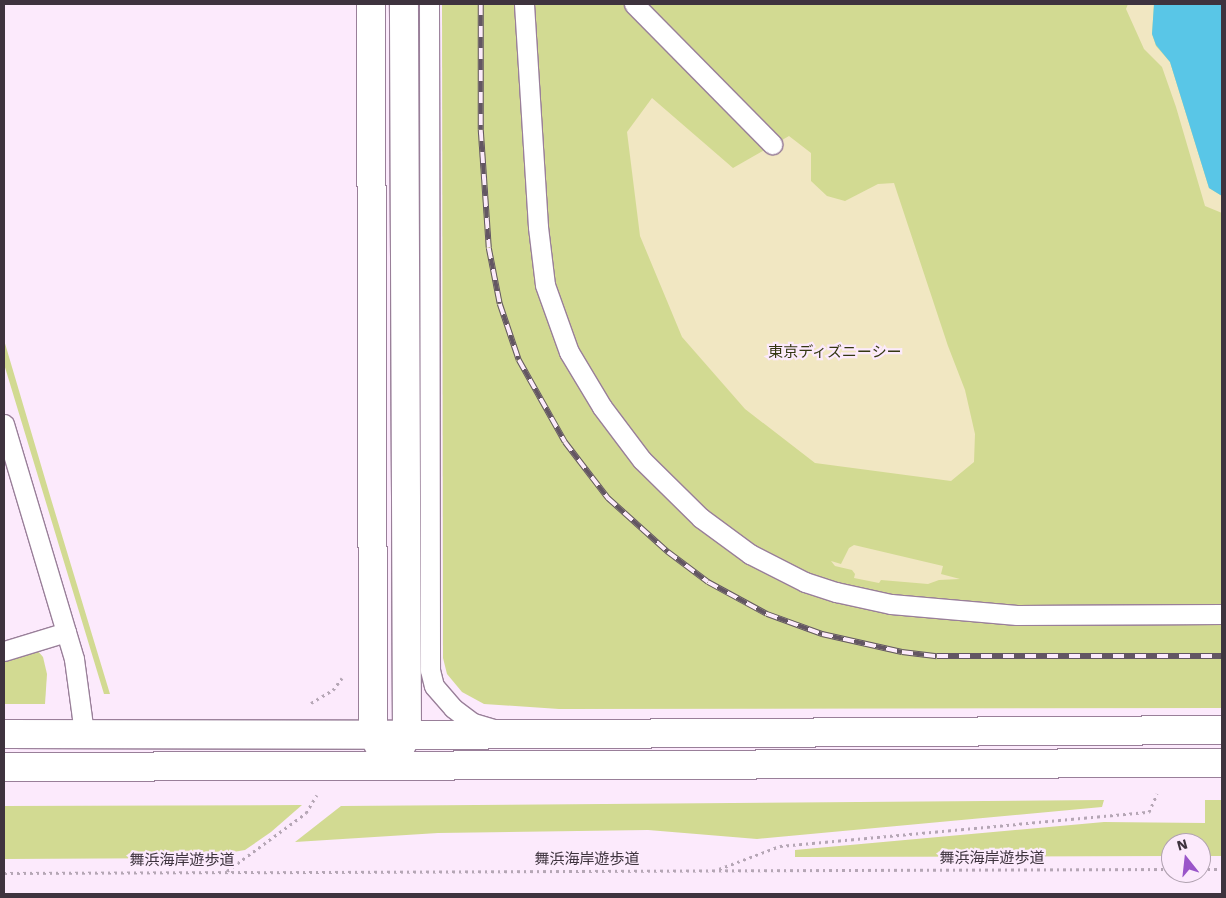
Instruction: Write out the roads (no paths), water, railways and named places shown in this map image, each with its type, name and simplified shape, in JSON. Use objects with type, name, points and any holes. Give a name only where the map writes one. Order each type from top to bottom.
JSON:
[{"type":"street","points":[[371,4],[373,734],[390,767]]},
{"type":"street","points":[[390,767],[407,734],[404,4]]},
{"type":"street","points":[[4,734],[510,734],[1222,730]]},
{"type":"street","points":[[4,767],[1222,763]]},
{"type":"lane","points":[[429,4],[430,670],[434,686],[453,708],[473,723],[510,734]]},
{"type":"lane","points":[[524,4],[538,227],[545,285],[569,352],[602,407],[642,460],[701,518],[750,554],[805,582],[836,592],[891,604],[1017,615],[1222,614]]},
{"type":"lane","points":[[634,4],[772,144]]},
{"type":"lane","points":[[4,424],[74,659],[84,734]]},
{"type":"lane","points":[[4,651],[66,632]]},
{"type":"water","points":[[1154,4],[1222,4],[1222,196],[1209,188],[1170,62],[1156,45],[1152,34]]},
{"type":"railway","points":[[481,4],[481,130],[489,248],[500,304],[519,360],[565,442],[608,498],[668,552],[708,582],[767,614],[822,634],[902,652],[937,656],[1222,656]]},
{"type":"park label","name":"東京ディズニーシー","points":[[835,353]]}]
